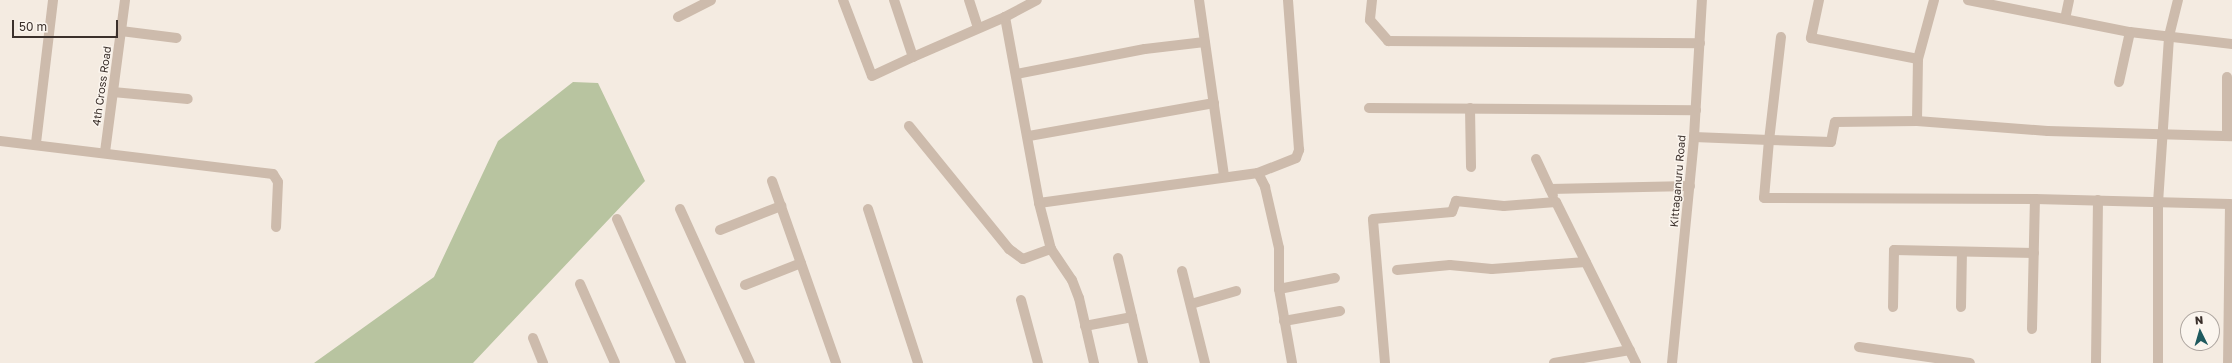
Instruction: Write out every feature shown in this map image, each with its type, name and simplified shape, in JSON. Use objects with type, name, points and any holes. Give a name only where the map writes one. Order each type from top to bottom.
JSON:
[{"type":"street","points":[[36,143],[53,0]]},
{"type":"street","name":"4th Cross Road","points":[[105,152],[125,0]]},
{"type":"street","points":[[678,17],[711,0]]},
{"type":"street","points":[[843,0],[872,76],[913,56],[1005,17],[1037,0]]},
{"type":"street","points":[[894,0],[913,56]]},
{"type":"street","points":[[969,0],[978,28]]},
{"type":"street","points":[[1199,0],[1224,176]]},
{"type":"street","points":[[1039,203],[1224,176],[1258,173],[1296,158],[1299,150],[1288,0]]},
{"type":"street","points":[[1372,0],[1370,20],[1388,41],[1700,43]]},
{"type":"street","name":"Kittaganuru Road","points":[[1672,363],[1690,186],[1702,0]]},
{"type":"street","points":[[1819,0],[1811,38],[1918,59]]},
{"type":"street","points":[[1917,121],[1918,59],[1934,0]]},
{"type":"street","points":[[1968,0],[2130,32],[2232,44]]},
{"type":"street","points":[[2065,19],[2069,0]]},
{"type":"street","points":[[2158,363],[2158,203],[2169,36],[2178,0]]},
{"type":"street","points":[[1005,17],[1028,136],[1039,203],[1051,249],[1072,280],[1094,363]]},
{"type":"street","points":[[121,31],[177,38]]},
{"type":"street","points":[[2119,82],[2130,32]]},
{"type":"street","points":[[1781,37],[1764,198],[2035,199],[2230,204],[2228,363]]},
{"type":"street","points":[[1016,74],[1145,49],[1205,42]]},
{"type":"street","points":[[1694,137],[1831,142],[1835,122],[1917,121],[2048,130],[2229,136],[2227,77]]},
{"type":"street","points":[[113,92],[188,99]]},
{"type":"street","points":[[1028,136],[1214,103]]},
{"type":"street","points":[[1369,108],[1696,110]]},
{"type":"street","points":[[1470,108],[1471,167]]},
{"type":"street","points":[[909,126],[1009,249],[1023,259],[1051,249]]},
{"type":"street","points":[[0,141],[36,143],[273,174],[278,182],[276,226]]},
{"type":"street","points":[[1536,159],[1636,363]]},
{"type":"street","points":[[1258,173],[1265,187],[1279,248],[1279,289],[1292,363]]},
{"type":"street","points":[[772,180],[836,363]]},
{"type":"street","points":[[1550,189],[1690,186]]},
{"type":"street","points":[[2032,329],[2035,199]]},
{"type":"street","points":[[2096,363],[2098,200]]},
{"type":"street","points":[[1385,363],[1373,219],[1452,212],[1456,201],[1504,206],[1556,202]]},
{"type":"street","points":[[720,230],[780,206]]},
{"type":"street","points":[[680,208],[750,363]]},
{"type":"street","points":[[868,209],[918,363]]},
{"type":"street","points":[[617,219],[681,363]]},
{"type":"street","points":[[1893,307],[1894,250],[2034,253]]},
{"type":"street","points":[[1961,307],[1962,252]]},
{"type":"street","points":[[1118,258],[1143,363]]},
{"type":"street","points":[[1397,270],[1450,265],[1492,269],[1586,262]]},
{"type":"street","points":[[745,285],[801,263]]},
{"type":"street","points":[[1182,271],[1205,363]]},
{"type":"street","points":[[1279,289],[1335,278]]},
{"type":"street","points":[[580,284],[615,363]]},
{"type":"street","points":[[1191,304],[1236,291]]},
{"type":"street","points":[[1020,300],[1038,363]]},
{"type":"street","points":[[1284,321],[1340,311]]},
{"type":"street","points":[[1085,326],[1132,317]]},
{"type":"street","points":[[533,338],[543,363]]},
{"type":"street","points":[[1859,347],[1970,363]]},
{"type":"street","points":[[1554,363],[1630,350]]},
{"type":"green space","points":[[573,82],[598,83],[645,181],[473,363],[314,363],[434,277],[498,141]]}]
